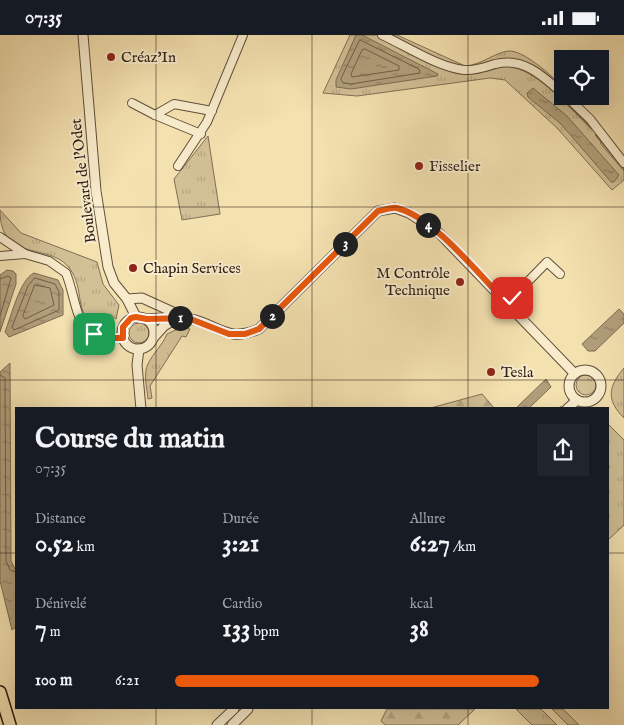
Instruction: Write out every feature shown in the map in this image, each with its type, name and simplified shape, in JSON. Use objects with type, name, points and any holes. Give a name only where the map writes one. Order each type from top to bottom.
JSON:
[{"type":"main road","points":[[1,695],[10,725]]},
{"type":"main road","points":[[1,695],[14,725]]},
{"type":"main road","points":[[0,713],[4,725]]},
{"type":"street","name":"Boulevard de l'Odet","points":[[82,35],[96,191],[108,267],[114,283],[127,299],[136,317]]},
{"type":"street","points":[[178,166],[201,134],[242,35]]},
{"type":"street","points":[[382,35],[444,64],[464,70],[503,63],[521,64],[537,72],[554,86]]},
{"type":"street","points":[[132,103],[155,115],[201,134]]},
{"type":"street","points":[[155,115],[174,104],[212,111]]},
{"type":"street","points":[[575,105],[590,119],[624,163]]},
{"type":"street","points":[[127,299],[142,297],[182,318],[229,334],[245,334],[259,329],[378,211],[395,208],[409,213],[439,233],[574,373]]},
{"type":"street","points":[[0,237],[25,254],[49,261],[66,273],[79,321],[89,331],[107,338],[123,338]]},
{"type":"street","points":[[0,256],[25,254]]},
{"type":"street","points":[[507,303],[548,262],[560,274]]},
{"type":"street","points":[[131,318],[182,318],[164,325],[148,346],[139,349],[129,347],[123,338],[123,327],[131,318]]},
{"type":"street","points":[[147,319],[154,327],[154,337]]},
{"type":"street","points":[[139,349],[137,365],[141,407]]},
{"type":"street","points":[[582,369],[592,371],[599,377],[601,383],[599,395],[592,401],[577,400],[571,394],[569,386],[574,373],[582,369]]},
{"type":"street","points":[[569,407],[577,400]]},
{"type":"street","points":[[217,725],[234,709]]},
{"type":"street","points":[[232,725],[248,709]]},
{"type":"green space","points":[[350,35],[397,35],[465,66],[504,52],[515,52],[530,59],[554,79],[554,105],[572,105],[607,137],[600,143],[624,171],[624,180],[612,190],[558,129],[505,80],[490,78],[357,96],[323,93]]},
{"type":"green space","points":[[208,136],[220,214],[182,220],[174,179]]},
{"type":"green space","points":[[0,210],[21,233],[97,262],[103,284],[119,305],[116,319],[110,314],[107,318],[113,323],[109,325],[109,330],[97,331],[90,324],[82,308],[77,284],[70,269],[61,261],[51,256],[17,245],[8,238],[2,227]]},
{"type":"green space","points":[[139,323],[146,326],[149,333],[146,340],[139,343],[132,340],[129,333],[132,326]]},
{"type":"green space","points":[[182,327],[190,329],[186,337],[182,336],[150,386],[152,398],[148,399],[146,376],[148,364],[167,334]]},
{"type":"green space","points":[[624,368],[624,418],[614,405],[611,393],[615,381]]},
{"type":"green space","points":[[586,375],[593,378],[596,385],[593,392],[586,395],[579,392],[576,385],[579,378]]},
{"type":"green space","points":[[482,394],[493,407],[434,407]]},
{"type":"green space","points":[[609,425],[624,440],[624,525],[609,539]]},
{"type":"green space","points":[[387,709],[475,709],[458,725],[385,725],[381,721]]},
{"type":"green space","points":[[516,709],[541,709],[557,725],[532,725]]},
{"type":"green space","points":[[552,709],[563,709],[579,725],[568,725]]},
{"type":"water","points":[[356,35],[362,35],[438,74],[437,76],[351,89],[336,87],[336,80]]},
{"type":"water","points":[[533,88],[567,116],[619,175],[614,182],[611,182],[561,124],[528,97],[527,93]]},
{"type":"water","points":[[7,270],[13,271],[16,274],[16,284],[0,332],[0,275]]},
{"type":"water","points":[[34,273],[58,280],[63,290],[63,315],[9,337],[5,332],[16,299],[24,283]]},
{"type":"water","points":[[619,309],[624,314],[624,323],[595,351],[588,351],[582,344]]},
{"type":"water","points":[[10,363],[11,561],[15,569],[15,628],[12,630],[0,581],[0,372]]},
{"type":"water","points":[[546,379],[551,387],[530,407],[517,407]]},
{"type":"waterway","points":[[486,71],[505,66],[516,67],[528,72],[552,89],[591,128]]},
{"type":"waterway","points":[[596,135],[624,169]]},
{"type":"place","name":"Créaz'In","points":[[111,57]]},
{"type":"place","name":"Fisselier","points":[[419,166]]},
{"type":"place","name":"Chapin Services","points":[[133,268]]},
{"type":"place","name":"M Contrôle Technique","points":[[460,282]]},
{"type":"place","name":"Tesla","points":[[491,372]]},
{"type":"route","points":[[94,334],[107,338],[123,338],[122,332],[126,322],[136,317],[147,319],[188,318],[229,334],[245,334],[259,329],[378,211],[395,208],[409,213],[439,233],[507,303],[512,298]]}]
